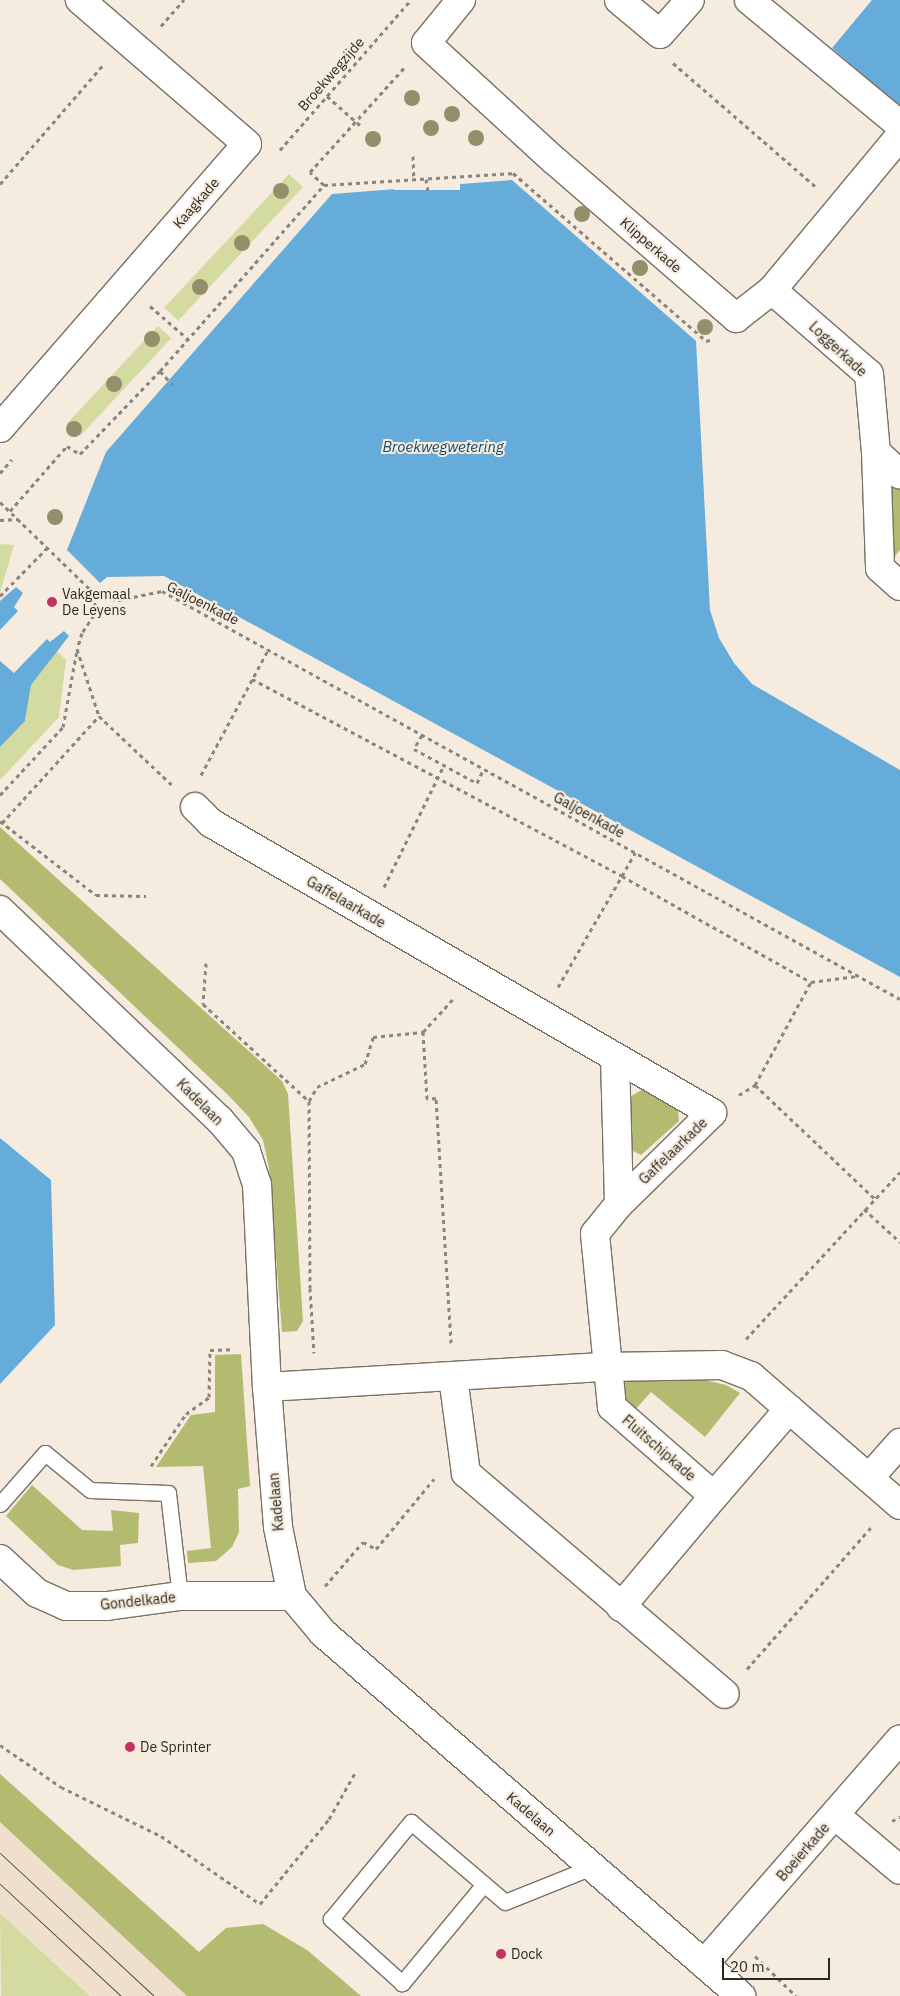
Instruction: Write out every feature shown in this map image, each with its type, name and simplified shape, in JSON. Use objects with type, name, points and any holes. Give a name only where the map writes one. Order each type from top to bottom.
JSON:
[{"type":"street","name":"Kaagkade","points":[[0,428],[247,144],[80,0]]},
{"type":"street","points":[[426,43],[461,0]]},
{"type":"street","points":[[620,0],[660,34],[690,0]]},
{"type":"street","points":[[749,0],[900,125]]},
{"type":"street","name":"Klipperkade","points":[[426,43],[555,161],[736,318]]},
{"type":"street","points":[[736,318],[772,290],[900,136]]},
{"type":"street","name":"Loggerkade","points":[[772,290],[869,374],[876,452],[880,568],[900,586]]},
{"type":"street","points":[[876,452],[900,474]]},
{"type":"street","name":"Gaffelaarkade","points":[[192,804],[211,823],[615,1059],[712,1113],[619,1204],[595,1234],[606,1367]]},
{"type":"street","name":"Kadelaan","points":[[0,910],[218,1119],[246,1151],[257,1184],[266,1387],[278,1527],[298,1603],[324,1633],[741,1996]]},
{"type":"street","name":"Gaffelaarkade","points":[[615,1059],[619,1204]]},
{"type":"street","points":[[266,1387],[606,1367],[722,1365],[751,1376],[897,1502]]},
{"type":"street","name":"Fluitschipkade","points":[[606,1367],[612,1407],[714,1496]]},
{"type":"street","points":[[453,1377],[466,1473],[725,1694]]},
{"type":"street","points":[[621,1607],[789,1409]]},
{"type":"street","points":[[869,1478],[900,1442]]},
{"type":"street","name":"Gondelkade","points":[[0,1559],[37,1593],[66,1606],[108,1606],[180,1596],[298,1603]]},
{"type":"street","name":"Boeierkade","points":[[704,1964],[900,1739]]},
{"type":"street","points":[[835,1815],[900,1870]]},
{"type":"lane","points":[[0,1504],[45,1453],[90,1490],[135,1490],[168,1493],[180,1596]]},
{"type":"lane","points":[[484,1884],[402,1983],[331,1919],[411,1822],[484,1884],[505,1902],[592,1867]]},
{"type":"path","name":"Broekwegzijde","points":[[275,155],[411,0]]},
{"type":"path","points":[[660,34],[662,54],[840,208]]},
{"type":"path","points":[[0,184],[126,39]]},
{"type":"path","points":[[324,185],[310,172],[426,43]]},
{"type":"path","points":[[327,96],[361,126]]},
{"type":"path","points":[[412,156],[414,179]]},
{"type":"path","points":[[10,511],[67,446],[80,454],[160,371],[324,185],[513,173],[706,341],[736,335],[736,318]]},
{"type":"path","points":[[426,179],[428,192]]},
{"type":"path","points":[[126,284],[188,339]]},
{"type":"path","points":[[160,371],[172,384]]},
{"type":"path","points":[[0,502],[48,546],[96,595],[94,614],[82,633],[72,663],[63,727],[0,795]]},
{"type":"path","points":[[0,520],[19,519]]},
{"type":"path","points":[[0,596],[48,546]]},
{"type":"path","name":"Galjoenkade","points":[[96,595],[118,600],[162,591],[900,1000]]},
{"type":"path","points":[[78,649],[99,716],[192,804],[252,679],[268,650]]},
{"type":"path","points":[[252,679],[622,876],[811,982],[857,976]]},
{"type":"path","points":[[99,716],[1,822],[96,895],[146,896]]},
{"type":"path","points":[[422,735],[414,749],[477,783],[484,770]]},
{"type":"path","points":[[370,916],[444,765]]},
{"type":"path","points":[[542,1015],[635,853]]},
{"type":"path","points":[[308,1101],[318,1087],[365,1064],[373,1037],[423,1032],[473,976]]},
{"type":"path","points":[[712,1113],[755,1085],[811,982]]},
{"type":"path","points":[[423,1032],[427,1099],[436,1098],[453,1377]]},
{"type":"path","points":[[755,1085],[875,1199]]},
{"type":"path","points":[[722,1365],[900,1172]]},
{"type":"path","points":[[895,1177],[900,1181]]},
{"type":"path","points":[[864,1210],[900,1242]]},
{"type":"path","points":[[135,1490],[186,1414],[209,1397],[210,1350]]},
{"type":"path","points":[[298,1603],[363,1542],[376,1549],[462,1446]]},
{"type":"path","points":[[725,1694],[897,1502]]},
{"type":"path","points":[[0,1745],[61,1787],[161,1836],[260,1904],[329,1819],[355,1773]]},
{"type":"path","points":[[731,1933],[796,1996]]},
{"type":"shaded area","points":[[0,1822],[187,1996],[90,1996],[0,1913]]},
{"type":"green space","points":[[289,174],[303,187],[178,321],[164,308]]},
{"type":"green space","points":[[158,326],[171,338],[80,436],[67,423]]},
{"type":"green space","points":[[885,483],[900,484],[900,550],[891,561]]},
{"type":"green space","points":[[0,544],[14,545],[0,593]]},
{"type":"green space","points":[[57,651],[66,660],[59,717],[0,780],[0,747],[25,721],[31,685]]},
{"type":"green space","points":[[0,827],[282,1081],[288,1094],[303,1321],[297,1331],[282,1332],[269,1168],[263,1140],[249,1117],[228,1095],[0,879]]},
{"type":"green space","points":[[643,1089],[678,1110],[679,1121],[641,1155],[633,1151],[628,1098]]},
{"type":"green space","points":[[241,1354],[250,1486],[238,1489],[239,1532],[232,1547],[216,1561],[188,1563],[187,1551],[211,1548],[203,1466],[156,1467],[191,1415],[215,1412],[215,1355]]},
{"type":"green space","points":[[691,1377],[726,1385],[740,1393],[705,1437],[651,1392],[634,1411],[613,1389],[612,1381]]},
{"type":"green space","points":[[32,1485],[82,1530],[113,1531],[111,1510],[139,1513],[138,1543],[120,1545],[121,1566],[73,1570],[58,1565],[6,1516]]},
{"type":"green space","points":[[0,1774],[199,1952],[226,1928],[263,1924],[307,1950],[361,1996],[187,1996],[0,1822]]},
{"type":"green space","points":[[0,1913],[67,1975],[90,1996],[1,1996]]},
{"type":"water","points":[[872,0],[900,0],[900,107],[832,48]]},
{"type":"water","name":"Broekwegwetering","points":[[512,180],[696,341],[710,610],[719,638],[734,663],[752,684],[900,770],[900,977],[164,576],[107,577],[100,583],[67,550],[106,452],[332,194]]},
{"type":"water","points":[[16,587],[23,593],[14,607],[18,611],[0,630],[0,601]]},
{"type":"water","points":[[64,631],[69,636],[31,685],[25,721],[0,747],[0,661],[14,673],[47,639],[50,642]]},
{"type":"water","points":[[0,1138],[51,1180],[55,1325],[0,1384]]},
{"type":"pier","points":[[394,184],[460,184],[460,190],[394,190]]},
{"type":"tram line","points":[[0,1853],[154,1996]]},
{"type":"tram line","points":[[0,1884],[121,1996]]},
{"type":"place","name":"Vakgemaal De Leyens","points":[[52,602]]},
{"type":"place","name":"De Sprinter","points":[[130,1747]]},
{"type":"place","name":"Dock","points":[[501,1954]]}]
